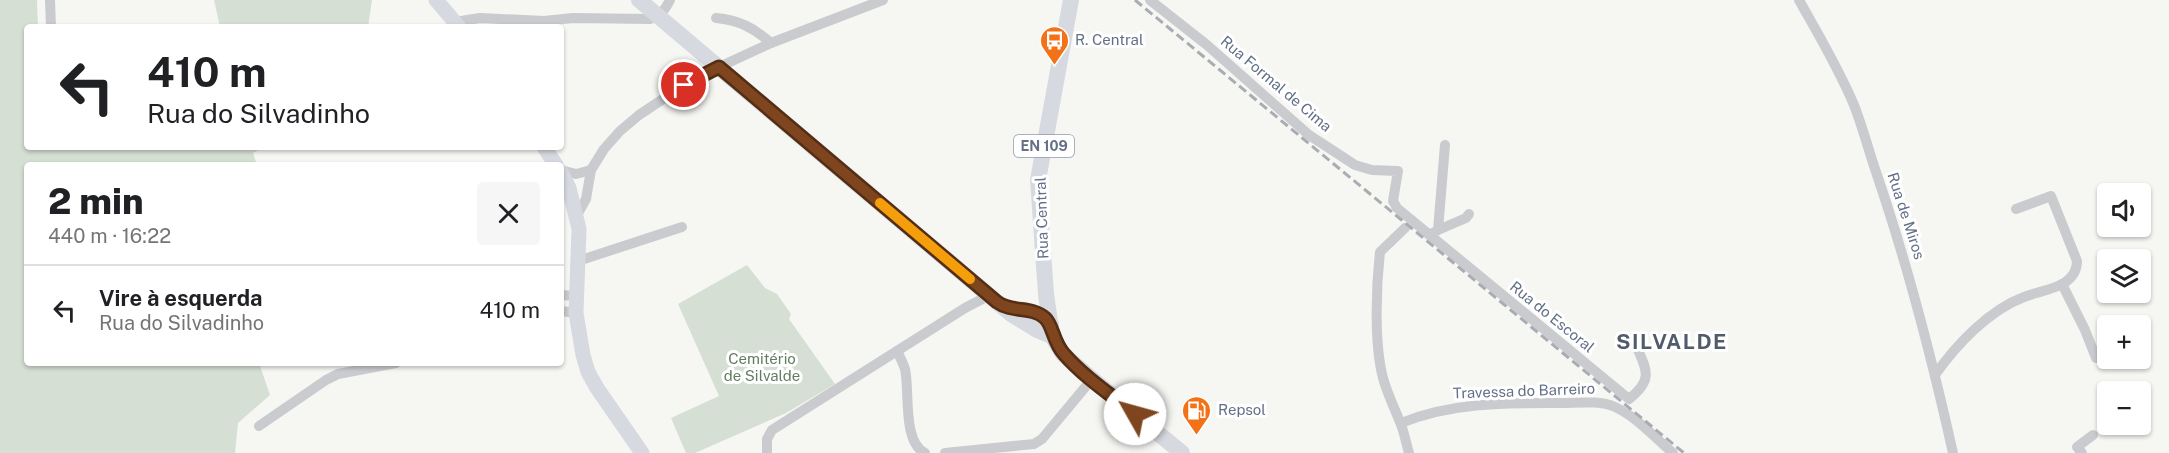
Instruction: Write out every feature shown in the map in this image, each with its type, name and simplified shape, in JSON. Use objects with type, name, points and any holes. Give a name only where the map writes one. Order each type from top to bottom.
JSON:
[{"type":"main road","points":[[436,0],[457,24]]},
{"type":"main road","points":[[639,0],[1005,307],[1042,316],[1063,354],[1182,453]]},
{"type":"main road","name":"Rua Central","points":[[1042,316],[1038,180],[1071,0]]},
{"type":"main road","points":[[564,177],[577,215],[579,229],[578,261],[569,295],[569,312],[588,372],[642,453]]},
{"type":"street","points":[[50,0],[51,24]]},
{"type":"street","points":[[457,24],[480,18],[544,21],[573,18],[650,19],[659,16],[670,0]]},
{"type":"street","points":[[577,215],[586,199],[591,170],[609,143],[639,115],[684,85],[719,67],[771,43],[883,0]]},
{"type":"street","name":"Rua Formal de Cima","points":[[1150,0],[1207,45],[1309,135],[1354,165],[1372,170],[1398,171],[1393,201]]},
{"type":"street","name":"Rua de Miros","points":[[1799,0],[1833,60],[1860,120],[1897,234],[1935,375],[1953,453]]},
{"type":"street","points":[[716,18],[729,19],[755,29],[771,43]]},
{"type":"street","points":[[1434,232],[1445,145]]},
{"type":"street","points":[[564,172],[576,174],[591,170]]},
{"type":"street","points":[[1935,375],[1952,351],[1997,312],[2022,297],[2062,284],[2072,276],[2077,267],[2077,261],[2051,196],[2016,209]]},
{"type":"street","name":"Rua do Escoral","points":[[1393,201],[1397,208],[1434,232],[1629,399],[1642,389],[1646,381],[1646,371],[1633,338]]},
{"type":"street","points":[[1434,232],[1466,218],[1469,214]]},
{"type":"street","points":[[578,261],[682,227]]},
{"type":"street","points":[[1405,228],[1380,252],[1378,357],[1391,404],[1401,423],[1409,453]]},
{"type":"street","points":[[2062,284],[2096,358]]},
{"type":"street","points":[[767,453],[767,439],[772,430],[990,295]]},
{"type":"street","points":[[897,351],[905,369],[912,440],[920,451],[925,453]]},
{"type":"street","points":[[259,426],[338,374],[380,366]]},
{"type":"street","points":[[945,453],[1034,444],[1041,439],[1092,379]]},
{"type":"street","name":"Travessa do Barreiro","points":[[1401,423],[1438,410],[1485,405],[1592,403],[1614,407],[1624,412],[1673,453]]},
{"type":"street","points":[[2082,453],[2077,447],[2092,435]]},
{"type":"green space","points":[[0,0],[37,0],[38,24],[24,24],[24,150],[258,150],[253,153],[256,162],[24,162],[24,366],[260,366],[270,395],[238,423],[235,453],[0,453]]},
{"type":"green space","points":[[214,0],[372,0],[368,24],[219,24]]},
{"type":"green space","name":"Cemitério de Silvalde","points":[[747,265],[765,288],[777,294],[791,314],[789,319],[835,384],[786,413],[695,453],[686,453],[671,418],[719,396],[678,304]]},
{"type":"railway","points":[[1135,0],[1684,453]]},
{"type":"slow traffic","points":[[880,203],[970,279]]},
{"type":"place","name":"R. Central","points":[[1054,66]]},
{"type":"place","name":"Repsol","points":[[1197,436]]},
{"type":"district","name":"SILVALDE","points":[[1672,342]]},
{"type":"route","points":[[684,85],[719,67],[997,302],[1005,307],[1029,310],[1042,315],[1051,324],[1052,336],[1063,354],[1135,414]]}]
